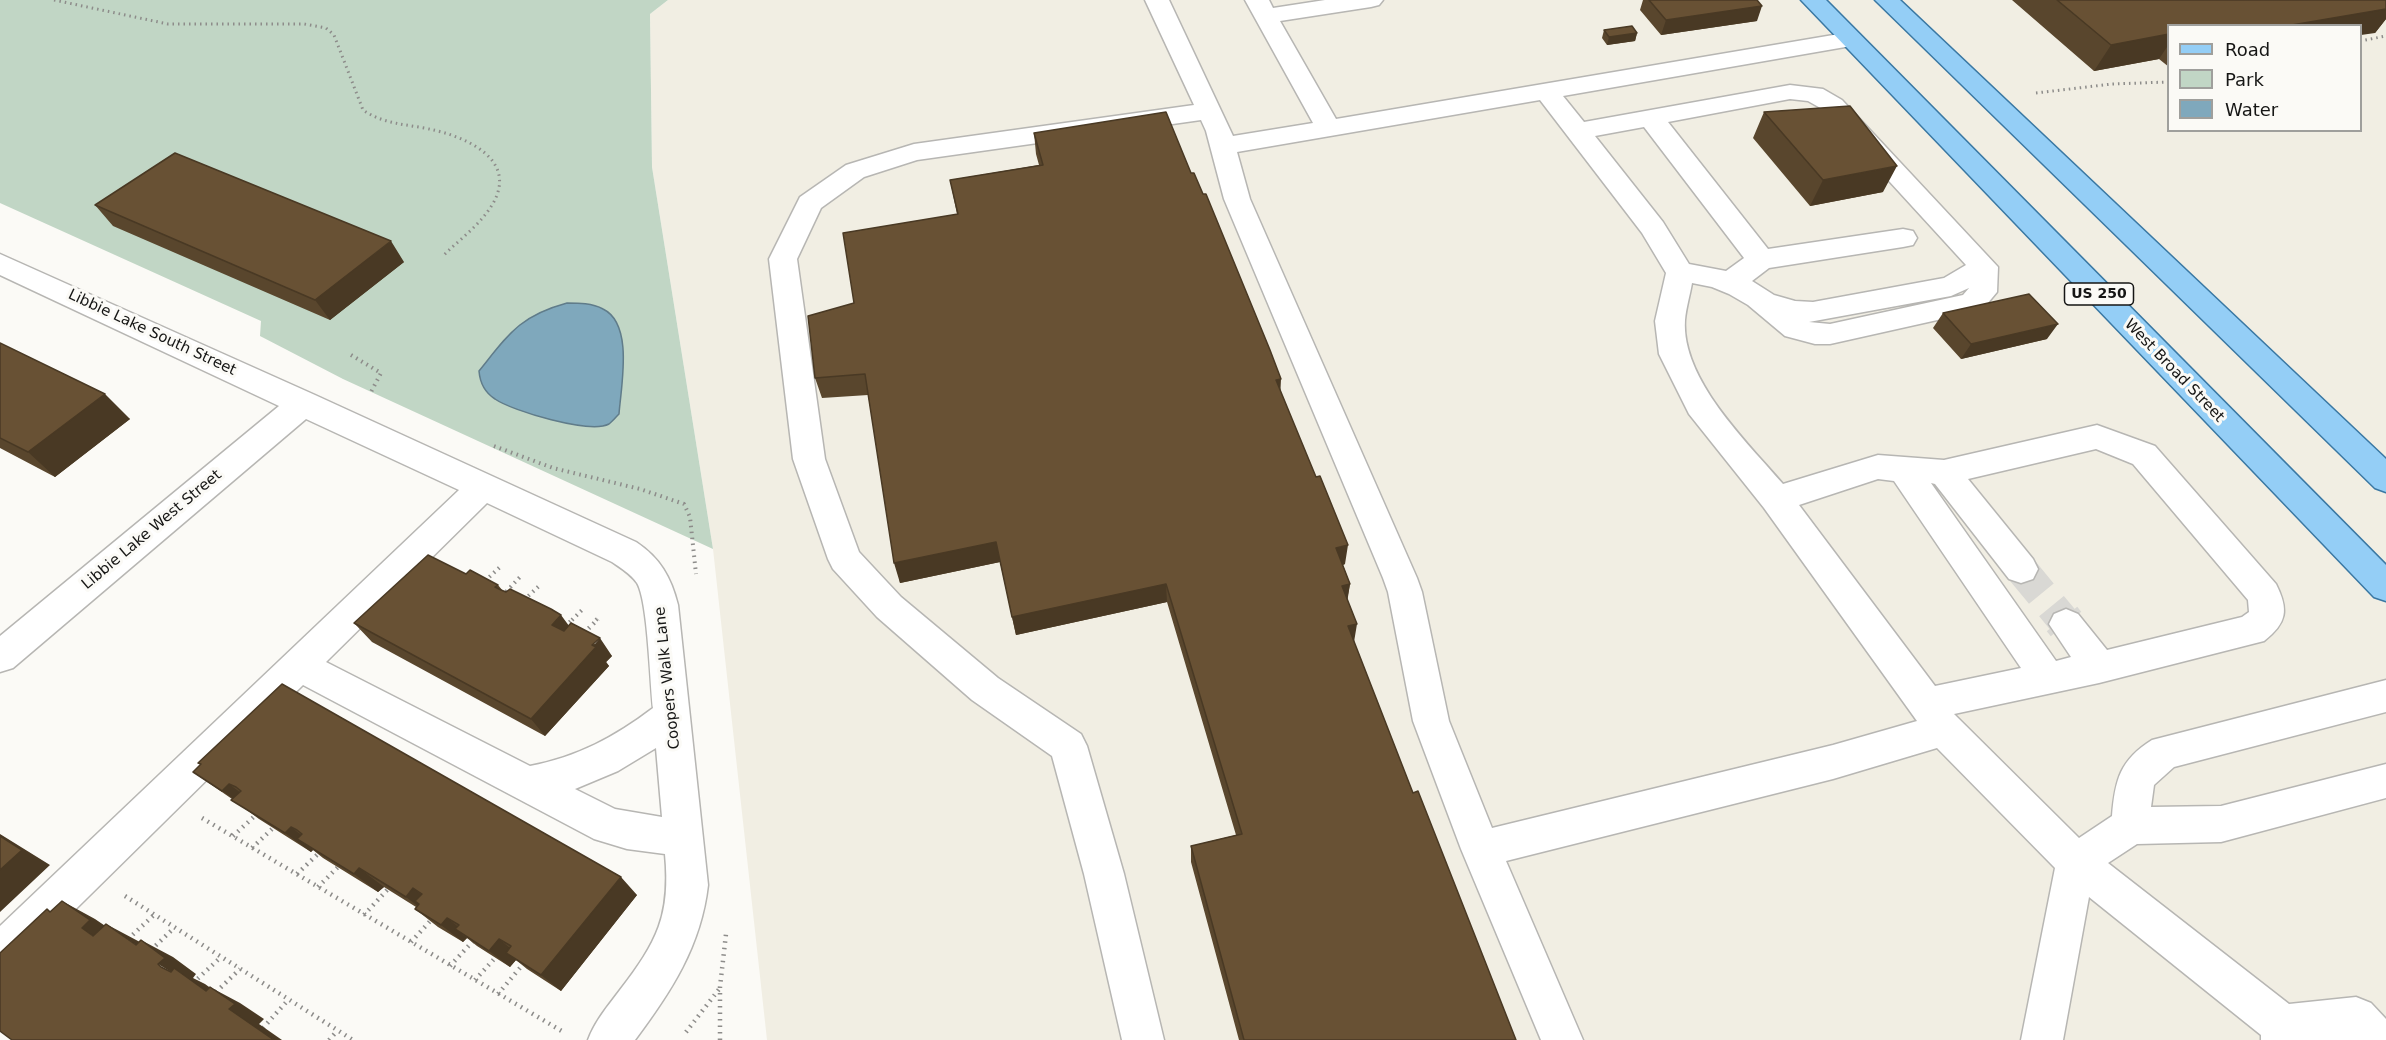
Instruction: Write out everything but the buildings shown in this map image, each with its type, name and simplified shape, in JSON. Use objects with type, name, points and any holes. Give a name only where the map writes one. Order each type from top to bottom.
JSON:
[{"type":"main road","name":"West Broad Street","points":[[1813,0],[2386,587]]},
{"type":"main road","points":[[1887,0],[2386,479]]},
{"type":"street","points":[[1157,0],[1209,111],[1223,146],[1238,199],[1405,592],[1431,721],[1481,849],[1562,1040]]},
{"type":"street","points":[[1329,128],[1261,8],[1371,0]]},
{"type":"street","points":[[1223,146],[1851,39]]},
{"type":"street","points":[[1546,90],[1653,228],[1680,273],[1670,321],[1674,354],[1700,406],[1776,498],[1935,717],[2076,862],[2283,1033],[2356,1018],[2376,1040]]},
{"type":"street","points":[[1578,131],[1790,92],[1814,94],[1833,105],[1984,267],[1951,286],[1813,312],[1794,311],[1760,299],[1731,282],[1702,274],[1680,273]]},
{"type":"street","points":[[1143,1040],[1104,874],[1068,746],[985,689],[889,606],[845,559],[809,459],[783,259],[810,203],[855,171],[914,152],[1209,111]]},
{"type":"street","points":[[1651,118],[1761,260]]},
{"type":"street","points":[[1731,282],[1761,260],[1903,238]]},
{"type":"street","name":"Libbie Lake South Street","points":[[0,264],[304,403]]},
{"type":"street","name":"Coopers Walk Lane","points":[[304,403],[482,488],[624,552],[650,572],[658,588],[684,838],[688,885],[687,907],[681,932],[669,956],[609,1040]]},
{"type":"street","name":"Libbie Lake West Street","points":[[0,657],[304,403]]},
{"type":"street","points":[[1481,849],[1833,762],[1935,717],[2047,677],[2099,667],[2252,630],[2266,619],[2267,605],[2264,594],[2144,455],[2097,437],[1944,472],[1878,468],[1776,498]]},
{"type":"street","points":[[1905,471],[2047,677]]},
{"type":"street","points":[[1944,472],[2021,569]]},
{"type":"street","points":[[0,954],[482,488]]},
{"type":"street","points":[[2066,624],[2099,667]]},
{"type":"street","points":[[299,665],[608,826],[627,831],[684,838]]},
{"type":"street","points":[[2131,826],[2135,778],[2147,762],[2165,752],[2386,696]]},
{"type":"street","points":[[528,783],[559,778],[618,754],[672,715]]},
{"type":"street","points":[[2042,1040],[2076,862],[2131,826],[2221,824],[2386,781]]},
{"type":"path","points":[[54,0],[168,24],[304,24],[326,28],[334,35],[363,110],[372,118],[438,131],[476,147],[491,157],[498,179],[497,194],[492,206],[444,255]]},
{"type":"path","points":[[2362,41],[2386,36]]},
{"type":"path","points":[[2032,93],[2112,84],[2167,82]]},
{"type":"path","points":[[483,582],[500,567]]},
{"type":"path","points":[[500,597],[520,577]]},
{"type":"path","points":[[523,602],[539,586]]},
{"type":"path","points":[[565,628],[584,608]]},
{"type":"path","points":[[579,638],[600,616]]},
{"type":"path","points":[[164,796],[568,1035]]},
{"type":"path","points":[[233,836],[263,807]]},
{"type":"path","points":[[252,848],[273,828]]},
{"type":"path","points":[[297,874],[322,849]]},
{"type":"path","points":[[318,887],[338,867]]},
{"type":"path","points":[[86,871],[353,1040]]},
{"type":"path","points":[[364,915],[388,890]]},
{"type":"path","points":[[411,942],[441,910]]},
{"type":"path","points":[[119,947],[154,915]]},
{"type":"path","points":[[151,950],[174,928]]},
{"type":"path","points":[[450,966],[474,939]]},
{"type":"path","points":[[193,983],[221,957]]},
{"type":"path","points":[[475,980],[495,958]]},
{"type":"path","points":[[498,994],[527,960]]},
{"type":"path","points":[[216,992],[240,969]]},
{"type":"path","points":[[686,1032],[720,987]]},
{"type":"path","points":[[263,1028],[289,999]]},
{"type":"path","points":[[329,1040],[338,1030]]},
{"type":"shaded area","points":[[668,0],[2386,0],[2386,1040],[767,1040],[713,549],[652,167],[650,14]]},
{"type":"green space","points":[[0,0],[668,0],[650,14],[652,167],[713,549],[343,379],[260,336],[261,321],[0,203]]},
{"type":"water","points":[[567,303],[590,304],[599,307],[613,317],[619,328],[623,357],[622,388],[619,414],[609,424],[586,426],[569,424],[534,415],[495,399],[485,390],[482,383],[479,371],[516,328],[537,314]]},
{"type":"tunnel","points":[[2021,569],[2063,620]]},
{"type":"tunnel","points":[[2062,619],[2066,624]]}]
